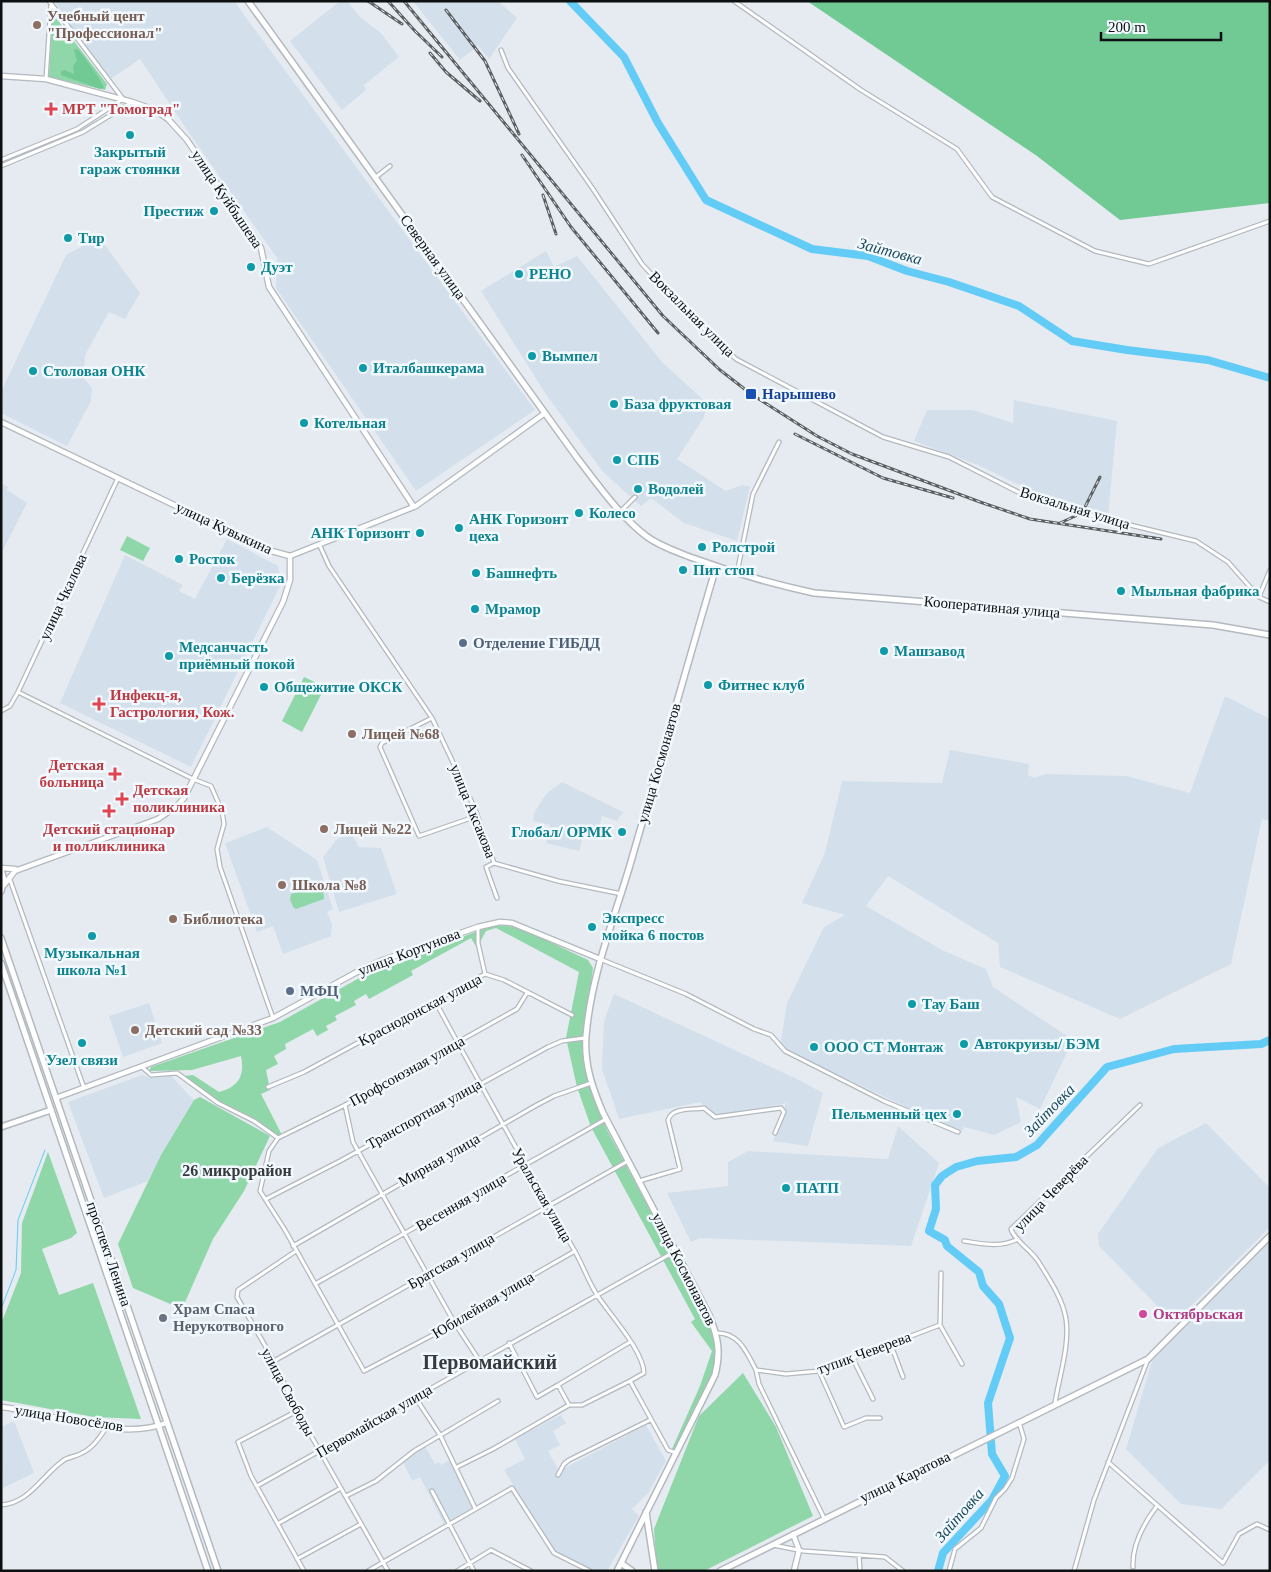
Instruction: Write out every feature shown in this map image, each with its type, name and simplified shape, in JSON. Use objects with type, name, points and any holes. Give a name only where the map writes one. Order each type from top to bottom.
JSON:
[{"type":"main road","name":"Северная улица","points":[[248,1],[578,459],[621,511],[645,536],[659,545],[716,567]]},
{"type":"main road","name":"Кооперативная улица","points":[[716,567],[814,593],[1204,624],[1270,635]]},
{"type":"main road","name":"улица Космонавтов","points":[[617,1571],[715,1375],[719,1349],[716,1333],[606,1119],[591,1084],[587,1065],[586,1038],[590,1004],[600,959],[622,894],[716,567]]},
{"type":"main road","points":[[1,869],[4,885],[1,891]]},
{"type":"main road","name":"проспект Ленина","points":[[1,938],[218,1571]]},
{"type":"main road","name":"проспект Ленина","points":[[1,963],[208,1571]]},
{"type":"main road","points":[[48,1101],[56,1098]]},
{"type":"main road","points":[[1,1127],[59,1107]]},
{"type":"main road","name":"улица Каратова","points":[[720,1571],[1148,1358],[1270,1236]]},
{"type":"main road","points":[[646,1512],[655,1571]]},
{"type":"main road","points":[[621,1563],[632,1571]]},
{"type":"street","points":[[734,1],[860,90],[957,150],[992,197],[1095,251],[1149,264],[1270,221]]},
{"type":"street","points":[[46,79],[50,2]]},
{"type":"street","points":[[1,160],[77,129],[123,99],[50,2]]},
{"type":"street","name":"Вокзальная улица","points":[[501,50],[508,68],[642,264],[689,315],[736,359],[882,437],[949,456],[1026,496],[1097,517],[1196,541],[1228,562],[1259,597],[1270,602]]},
{"type":"street","name":"улица Куйбышева","points":[[1,76],[46,79],[123,99],[155,110],[168,119],[187,140],[261,248],[269,287],[414,507]]},
{"type":"street","points":[[1,166],[83,132],[132,102]]},
{"type":"street","points":[[376,177],[390,166]]},
{"type":"street","name":"улица Кувыкина","points":[[1,422],[268,550],[290,556],[320,546],[414,507],[545,413]]},
{"type":"street","points":[[737,573],[756,485],[779,442]]},
{"type":"street","name":"улица Чкалова","points":[[1,711],[10,706],[18,692],[118,478]]},
{"type":"street","points":[[621,511],[635,497]]},
{"type":"street","name":"улица Аксакова","points":[[320,546],[329,566],[432,718],[475,810],[494,863],[558,881],[622,894]]},
{"type":"street","points":[[1,869],[10,870],[24,867],[158,819],[177,806],[193,779],[283,602],[290,580],[290,556]]},
{"type":"street","points":[[1259,597],[1270,570]]},
{"type":"street","points":[[18,692],[193,779],[211,786],[222,811],[224,824],[217,849],[220,866],[273,1018]]},
{"type":"street","points":[[432,718],[382,743],[380,747],[419,836],[471,818],[475,810]]},
{"type":"street","points":[[494,863],[486,867],[497,898]]},
{"type":"street","points":[[4,885],[9,876],[24,867]]},
{"type":"street","points":[[9,876],[84,1088]]},
{"type":"street","name":"улица Кортунова","points":[[56,1098],[273,1018],[368,966],[478,927],[500,922],[512,923],[600,959]]},
{"type":"street","points":[[478,927],[478,943],[485,974]]},
{"type":"street","points":[[600,959],[686,994],[754,1029],[771,1035],[785,1051],[792,1055],[884,1101],[958,1132]]},
{"type":"street","name":"Краснодонская улица","points":[[268,1087],[304,1072],[485,974],[504,980],[572,1015]]},
{"type":"street","name":"Профсоюзная улица","points":[[278,1138],[345,1105],[517,1009],[527,993]]},
{"type":"street","name":"Уральская улица","points":[[435,1001],[525,1166],[575,1251],[597,1294],[630,1342],[643,1366],[644,1373],[630,1381]]},
{"type":"street","name":"Транспортная улица","points":[[266,1199],[548,1047],[562,1042],[586,1038]]},
{"type":"street","points":[[142,1067],[150,1075],[177,1073],[218,1103],[254,1121],[278,1138],[269,1151],[260,1191],[339,1325]]},
{"type":"street","name":"Мирная улица","points":[[293,1246],[502,1124],[554,1096],[591,1084]]},
{"type":"street","points":[[345,1105],[353,1142],[454,1322],[479,1360]]},
{"type":"street","name":"улица Чеверёва","points":[[1055,1403],[1064,1347],[1066,1321],[1064,1310],[1033,1254],[1012,1235],[1011,1229],[1140,1105]]},
{"type":"street","points":[[639,1181],[680,1169],[668,1120],[670,1114],[674,1112],[704,1108],[715,1117],[781,1108],[784,1112],[776,1133]]},
{"type":"street","name":"Весенняя улица","points":[[315,1284],[606,1119]]},
{"type":"street","name":"Братская улица","points":[[274,1362],[628,1160]]},
{"type":"street","points":[[964,1241],[994,1245],[1008,1244],[1018,1239]]},
{"type":"street","name":"улица Свободы","points":[[296,1251],[238,1290],[237,1297],[274,1362],[298,1411],[388,1571]]},
{"type":"street","name":"Юбилейная улица","points":[[339,1325],[364,1371],[454,1322],[575,1251]]},
{"type":"street","name":"Первомайская улица","points":[[257,1486],[321,1452],[509,1343],[674,1252]]},
{"type":"street","points":[[941,1273],[940,1325],[962,1364]]},
{"type":"street","name":"тупик Чеверева","points":[[756,1370],[786,1374],[819,1371],[940,1325]]},
{"type":"street","points":[[716,1333],[727,1332],[746,1350],[756,1370],[759,1384],[824,1518]]},
{"type":"street","points":[[509,1343],[537,1397],[630,1342]]},
{"type":"street","points":[[891,1344],[903,1377]]},
{"type":"street","points":[[1074,1571],[1108,1462],[1148,1358]]},
{"type":"street","points":[[854,1359],[873,1399]]},
{"type":"street","points":[[819,1371],[844,1427],[866,1418],[880,1418]]},
{"type":"street","points":[[457,1467],[493,1449],[569,1405],[582,1405],[630,1381],[668,1450],[677,1454]]},
{"type":"street","points":[[558,1385],[569,1405]]},
{"type":"street","points":[[415,1397],[440,1435],[475,1508]]},
{"type":"street","points":[[346,1496],[376,1481],[414,1451],[498,1400]]},
{"type":"street","name":"улица Новосёлов","points":[[1,1407],[107,1427],[149,1429],[166,1423]]},
{"type":"street","points":[[298,1411],[238,1442],[243,1458],[257,1486],[304,1571]]},
{"type":"street","points":[[558,1475],[564,1464],[569,1460],[650,1420]]},
{"type":"street","points":[[949,1571],[955,1549],[981,1528],[996,1498],[1012,1478],[1024,1439],[1019,1422]]},
{"type":"street","points":[[1,1505],[16,1502],[35,1488],[64,1460],[84,1452],[97,1442],[107,1427]]},
{"type":"street","points":[[1108,1462],[1223,1563],[1240,1534],[1248,1528],[1257,1524],[1270,1530]]},
{"type":"street","points":[[279,1523],[341,1488]]},
{"type":"street","points":[[368,1571],[448,1523],[512,1488],[554,1553],[590,1571]]},
{"type":"street","points":[[432,1491],[474,1571]]},
{"type":"street","points":[[1133,1567],[1133,1558],[1140,1534],[1157,1506]]},
{"type":"street","points":[[297,1559],[361,1524]]},
{"type":"street","points":[[792,1534],[798,1550],[794,1571]]},
{"type":"street","points":[[770,1545],[798,1550],[885,1557],[903,1571]]},
{"type":"street","points":[[457,1571],[491,1550],[531,1571]]},
{"type":"street","points":[[859,1555],[860,1571]]},
{"type":"shaded area","points":[[50,1],[234,1],[535,410],[416,491],[276,288],[277,258],[187,130],[140,59],[111,79]]},
{"type":"shaded area","points":[[340,1],[347,1],[361,18],[381,33],[399,57],[364,85],[366,90],[342,110],[290,41]]},
{"type":"shaded area","points":[[413,1],[498,1],[517,18],[489,59],[478,46],[460,60]]},
{"type":"shaded area","points":[[99,237],[140,293],[125,319],[109,312],[85,355],[84,378],[92,388],[91,401],[67,446],[1,413],[1,392],[66,255]]},
{"type":"shaded area","points":[[546,251],[554,267],[577,256],[663,363],[708,404],[703,419],[677,459],[726,491],[742,485],[750,486],[737,541],[684,523],[651,498],[641,506],[603,472],[547,396],[481,291]]},
{"type":"shaded area","points":[[1014,400],[1117,421],[1108,517],[1050,500],[978,465],[914,441],[927,410],[973,410],[1013,423]]},
{"type":"shaded area","points":[[1,483],[8,487],[7,490],[27,503],[1,554]]},
{"type":"shaded area","points":[[227,539],[278,566],[281,584],[191,767],[60,703],[125,555],[183,585],[179,591],[195,599]]},
{"type":"shaded area","points":[[1225,696],[1270,719],[1270,821],[1262,819],[1231,964],[1120,1019],[1000,967],[998,943],[888,876],[866,906],[944,951],[986,969],[993,987],[1073,1040],[1040,1109],[1016,1097],[1021,1122],[994,1135],[964,1127],[961,1133],[780,1047],[787,1003],[824,927],[845,915],[802,903],[825,853],[842,781],[942,783],[950,750],[1029,764],[1028,775],[1034,778],[1046,774],[1126,776],[1190,793]]},
{"type":"shaded area","points":[[562,782],[623,812],[617,821],[602,816],[597,839],[583,837],[579,851],[546,843],[550,825],[533,821],[534,813],[546,794]]},
{"type":"shaded area","name":"Школа №8","points":[[267,827],[317,860],[333,909],[327,912],[332,924],[331,936],[283,954],[273,926],[257,932],[225,843]]},
{"type":"shaded area","points":[[351,833],[359,847],[381,848],[397,894],[339,912],[323,857],[337,839]]},
{"type":"shaded area","points":[[614,994],[823,1093],[808,1146],[773,1141],[786,1103],[718,1118],[700,1102],[619,1119],[602,1069],[604,1021]]},
{"type":"shaded area","name":"Детский сад №33","points":[[149,1003],[162,1043],[123,1057],[109,1016]]},
{"type":"shaded area","points":[[142,1075],[150,1078],[171,1076],[194,1100],[161,1155],[148,1181],[104,1198],[68,1102]]},
{"type":"shaded area","points":[[1206,1123],[1270,1188],[1270,1227],[1174,1323],[1099,1246],[1098,1234],[1158,1148]]},
{"type":"shaded area","points":[[898,1126],[939,1163],[911,1246],[700,1238],[691,1242],[667,1193],[728,1186],[728,1162],[748,1151],[888,1159]]},
{"type":"shaded area","points":[[1270,1242],[1270,1460],[1221,1509],[1181,1504],[1126,1449],[1152,1361]]},
{"type":"shaded area","points":[[561,1415],[566,1423],[553,1431],[560,1445],[548,1451],[559,1471],[646,1425],[666,1461],[648,1493],[632,1509],[639,1516],[607,1571],[592,1571],[555,1552],[504,1470],[525,1459],[515,1439]]},
{"type":"shaded area","points":[[14,1421],[34,1473],[3,1488],[1,1427]]},
{"type":"shaded area","points":[[425,1446],[435,1464],[439,1462],[441,1465],[450,1460],[473,1507],[444,1524],[420,1477],[412,1481],[403,1462]]},
{"type":"green space","points":[[807,1],[1270,1],[1270,203],[1120,220],[1037,156]]},
{"type":"green space","points":[[56,18],[107,84],[105,90],[49,77],[52,21]]},
{"type":"green space","points":[[77,49],[92,68],[104,88],[100,89],[61,75],[61,72],[64,70],[74,74],[73,66],[77,61],[74,50]]},
{"type":"green space","points":[[127,536],[150,548],[143,561],[120,550]]},
{"type":"green space","points":[[304,677],[325,687],[302,732],[282,721]]},
{"type":"green space","points":[[318,885],[323,889],[324,899],[296,909],[293,907],[290,899],[291,894]]},
{"type":"green space","points":[[494,925],[518,927],[588,960],[593,968],[584,1043],[584,1062],[592,1094],[607,1130],[710,1322],[715,1336],[717,1357],[714,1369],[674,1452],[672,1449],[700,1386],[712,1351],[691,1322],[695,1319],[591,1127],[577,1087],[566,1038],[579,972],[496,928],[486,931],[477,948],[471,938],[411,971],[413,975],[369,999],[366,994],[354,1001],[356,1005],[335,1016],[337,1020],[326,1026],[328,1030],[317,1036],[313,1029],[285,1044],[286,1049],[274,1056],[278,1064],[266,1070],[270,1090],[261,1094],[282,1135],[279,1137],[256,1120],[219,1102],[184,1076],[193,1075],[219,1092],[226,1090],[239,1079],[242,1069],[241,1056],[192,1070],[149,1071],[151,1067],[280,1022],[372,971]]},
{"type":"green space","points":[[200,1097],[270,1136],[244,1191],[213,1239],[182,1309],[133,1288],[118,1244],[161,1155],[194,1100]]},
{"type":"green space","points":[[48,1152],[77,1233],[71,1238],[42,1249],[59,1295],[93,1283],[141,1419],[94,1417],[1,1400],[1,1324],[21,1273],[22,1223]]},
{"type":"green space","points":[[743,1373],[776,1427],[813,1516],[704,1571],[657,1571],[654,1529],[699,1416]]},
{"type":"waterway","name":"Зайтовка","points":[[570,1],[624,57],[658,123],[706,200],[812,249],[868,256],[907,271],[949,282],[1019,306],[1072,341],[1208,360],[1270,378]]},
{"type":"waterway","name":"Зайтовка","points":[[938,1571],[943,1553],[992,1500],[1005,1476],[992,1454],[988,1403],[1010,1338],[999,1304],[983,1286],[979,1272],[947,1246],[945,1240],[929,1231],[936,1209],[935,1185],[942,1176],[956,1167],[977,1161],[1016,1157],[1037,1145],[1107,1067],[1174,1049],[1261,1044],[1270,1040]]},
{"type":"waterway","points":[[1,1309],[16,1270],[18,1220],[45,1150]]},
{"type":"railway","points":[[368,1],[402,24]]},
{"type":"railway","points":[[388,1],[442,57]]},
{"type":"railway","points":[[404,1],[663,316],[720,370],[751,394],[817,436],[852,454],[980,502],[1030,519],[1161,539]]},
{"type":"railway","points":[[446,10],[485,61],[519,134]]},
{"type":"railway","points":[[430,53],[446,72],[480,101]]},
{"type":"railway","points":[[522,155],[571,227],[658,333]]},
{"type":"railway","points":[[543,195],[556,234]]},
{"type":"railway","points":[[795,434],[883,478],[953,498]]},
{"type":"railway","points":[[1060,523],[1082,513],[1100,477]]},
{"type":"place","name":"Учебный цент \"Профессионал\"","points":[[37,25]]},
{"type":"place","name":"МРТ \"Томоград\"","points":[[51,109]]},
{"type":"place","name":"Закрытый гараж стоянки","points":[[130,135]]},
{"type":"place","name":"Престиж","points":[[214,211]]},
{"type":"place","name":"Тир","points":[[68,238]]},
{"type":"place","name":"Дуэт","points":[[251,267]]},
{"type":"place","name":"РЕНО","points":[[519,274]]},
{"type":"place","name":"Вымпел","points":[[532,356]]},
{"type":"place","name":"Италбашкерама","points":[[363,368]]},
{"type":"place","name":"Столовая ОНК","points":[[33,371]]},
{"type":"place","name":"Нарышево","points":[[751,394]]},
{"type":"place","name":"База фруктовая","points":[[614,404]]},
{"type":"place","name":"Котельная","points":[[304,423]]},
{"type":"place","name":"СПБ","points":[[617,460]]},
{"type":"place","name":"Водолей","points":[[638,489]]},
{"type":"place","name":"Колесо","points":[[579,513]]},
{"type":"place","name":"АНК Горизонт цеха","points":[[459,528]]},
{"type":"place","name":"АНК Горизонт","points":[[420,533]]},
{"type":"place","name":"Ролстрой","points":[[702,547]]},
{"type":"place","name":"Росток","points":[[179,559]]},
{"type":"place","name":"Пит стоп","points":[[683,570]]},
{"type":"place","name":"Башнефть","points":[[476,573]]},
{"type":"place","name":"Берёзка","points":[[221,578]]},
{"type":"place","name":"Мыльная фабрика","points":[[1121,591]]},
{"type":"place","name":"Мрамор","points":[[475,609]]},
{"type":"place","name":"Отделение ГИБДД","points":[[463,643]]},
{"type":"place","name":"Машзавод","points":[[884,651]]},
{"type":"place","name":"Медсанчасть приёмный покой","points":[[169,656]]},
{"type":"place","name":"Фитнес клуб","points":[[708,685]]},
{"type":"place","name":"Общежитие ОКСК","points":[[264,687]]},
{"type":"place","name":"Инфекц-я, Гастрология, Кож.","points":[[99,704]]},
{"type":"place","name":"Лицей №68","points":[[352,734]]},
{"type":"place","name":"Детская больница","points":[[115,774]]},
{"type":"place","name":"Детская поликлиника","points":[[122,799]]},
{"type":"place","name":"Детский стационар и полликлиника","points":[[109,811]]},
{"type":"place","name":"Лицей №22","points":[[324,829]]},
{"type":"place","name":"Глобал/ ОРМК","points":[[622,832]]},
{"type":"place","name":"Школа №8","points":[[282,885]]},
{"type":"place","name":"Библиотека","points":[[173,919]]},
{"type":"place","name":"Экспресс мойка 6 постов","points":[[592,927]]},
{"type":"place","name":"Музыкальная школа №1","points":[[92,936]]},
{"type":"place","name":"МФЦ","points":[[290,991]]},
{"type":"place","name":"Тау Баш","points":[[912,1004]]},
{"type":"place","name":"Детский сад №33","points":[[135,1030]]},
{"type":"place","name":"Узел связи","points":[[82,1043]]},
{"type":"place","name":"Автокруизы/ БЭМ","points":[[964,1044]]},
{"type":"place","name":"ООО СТ Монтаж","points":[[814,1047]]},
{"type":"place","name":"Пельменный цех","points":[[957,1114]]},
{"type":"place","name":"ПАТП","points":[[786,1188]]},
{"type":"place","name":"Октябрьская","points":[[1143,1314]]},
{"type":"place","name":"Храм Спаса Нерукотворного","points":[[163,1318]]},
{"type":"district","name":"26 микрорайон","points":[[237,1170]]},
{"type":"district","name":"Первомайский","points":[[490,1362]]}]
